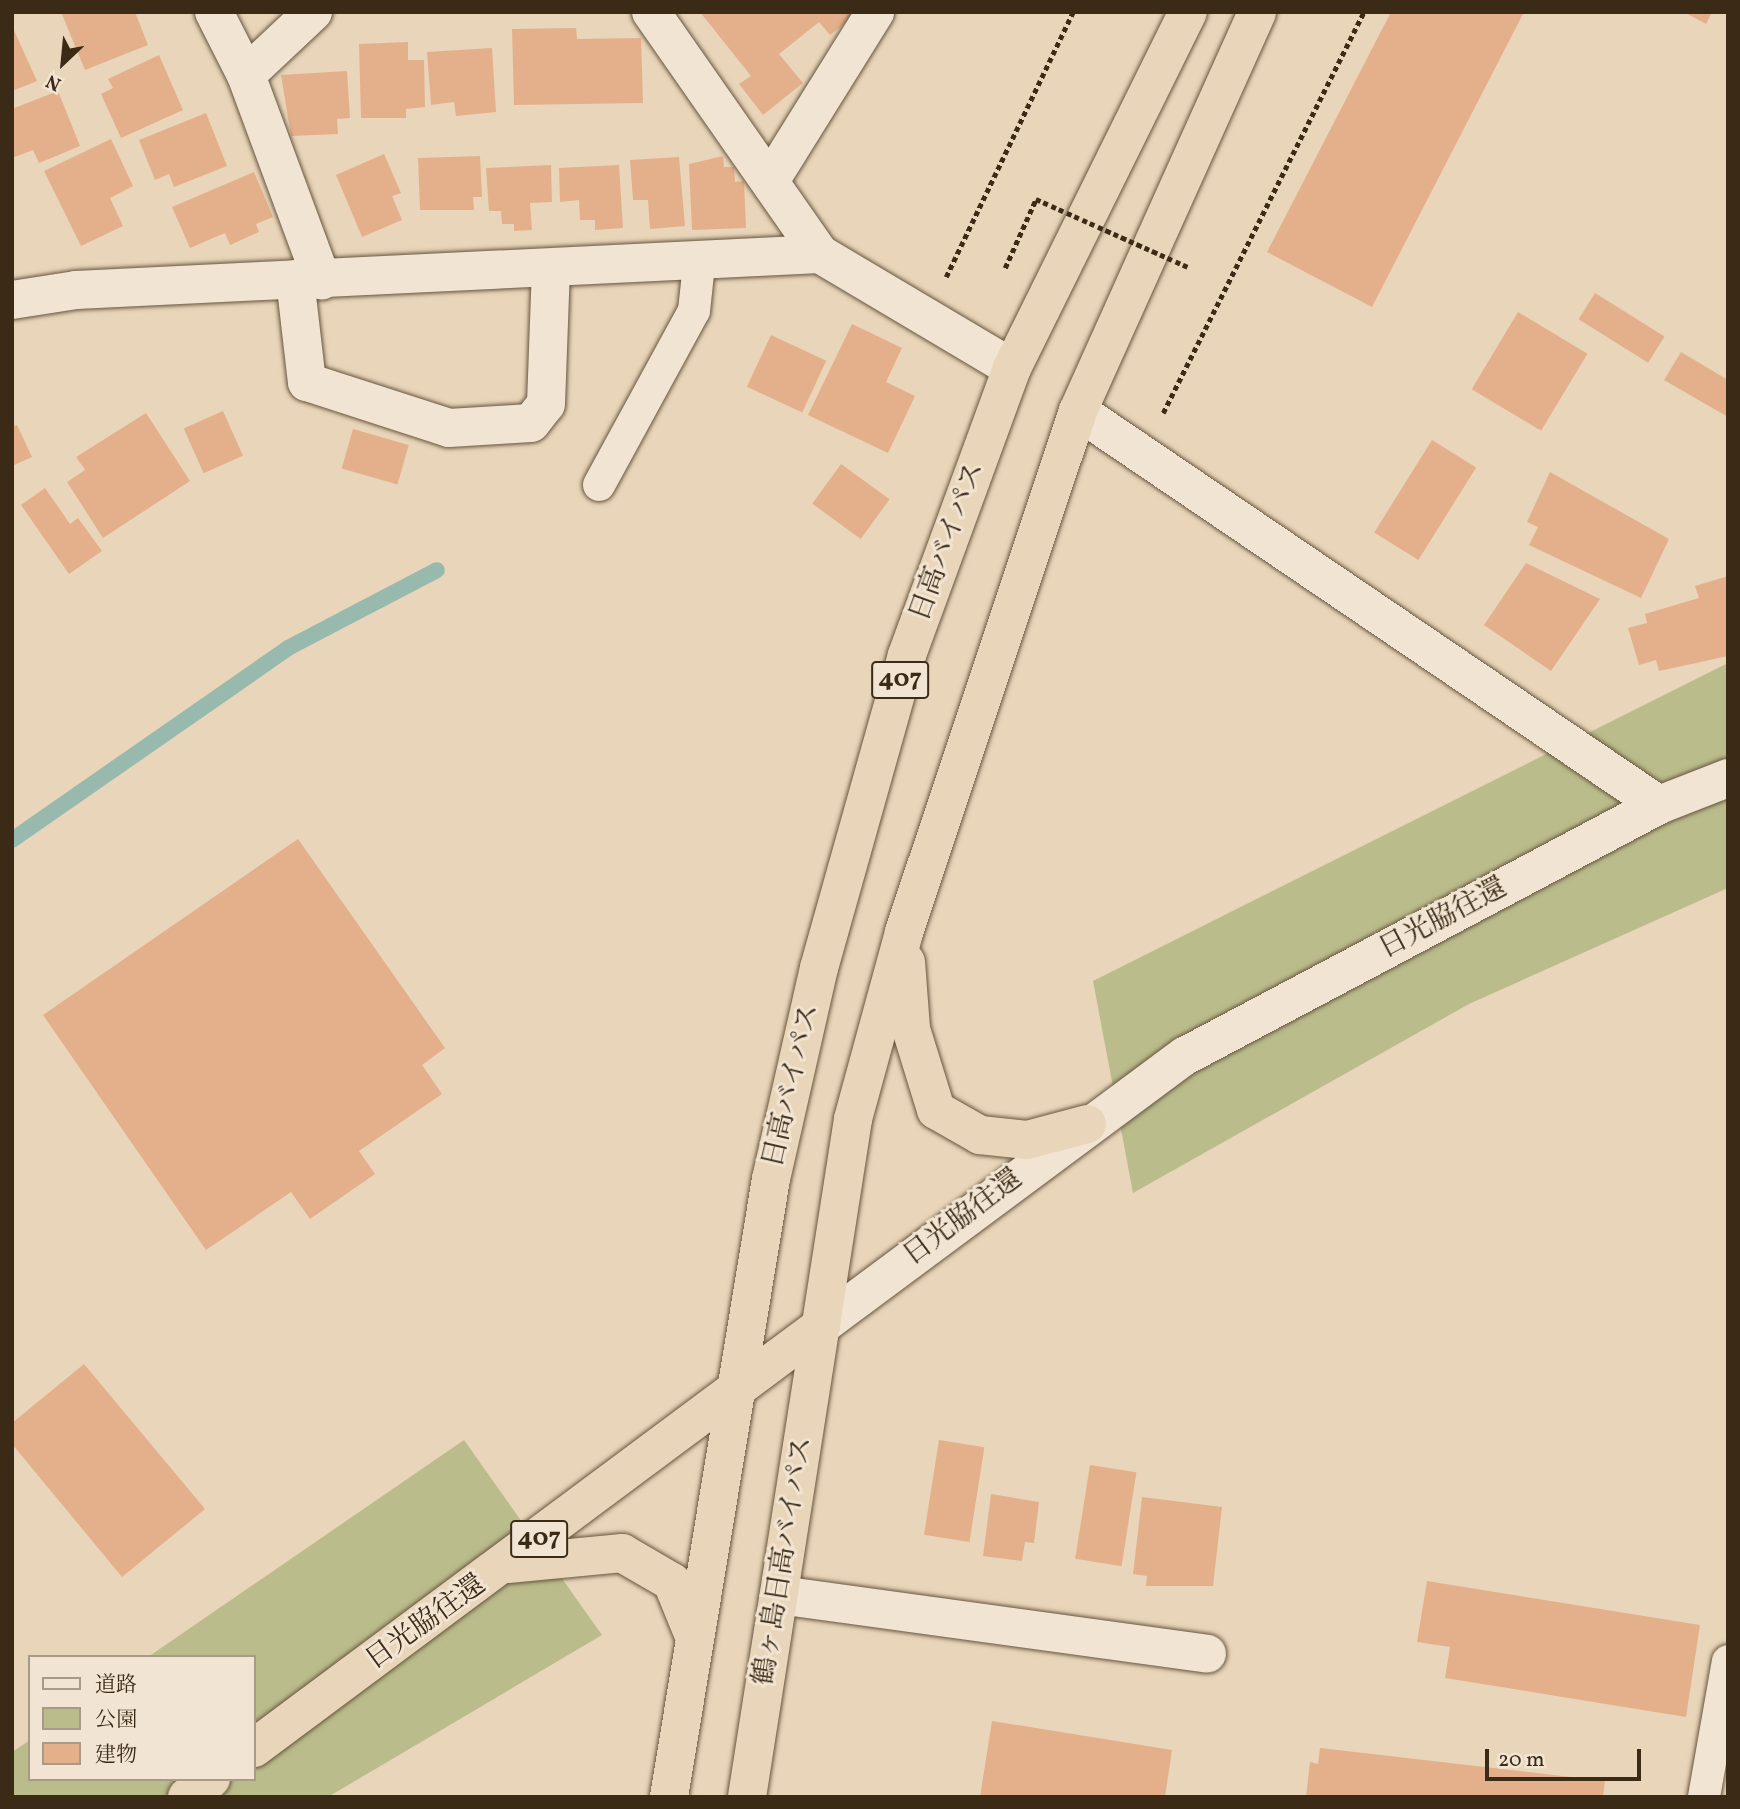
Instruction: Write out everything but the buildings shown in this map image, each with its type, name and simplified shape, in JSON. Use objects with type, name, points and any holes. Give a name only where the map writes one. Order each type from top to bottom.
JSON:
[{"type":"highway","name":"日高バイパス","points":[[736,1390],[771,1179],[819,968],[907,655],[1012,368],[1188,12]]},
{"type":"highway","points":[[821,1326],[853,1119],[904,932],[1078,411],[1257,12]]},
{"type":"highway","points":[[904,932],[911,1029],[936,1110],[980,1135],[1016,1139],[1087,1124]]},
{"type":"highway","name":"日光脇往還","points":[[256,1747],[508,1564],[821,1326]]},
{"type":"highway","name":"鶴ヶ島日高バイパス","points":[[747,1797],[821,1326]]},
{"type":"highway","name":"407","points":[[669,1797],[736,1390]]},
{"type":"highway","points":[[508,1564],[622,1553],[672,1582],[694,1636]]},
{"type":"highway","points":[[187,1797],[208,1781]]},
{"type":"street","points":[[214,12],[246,75],[309,279],[307,382],[449,428],[531,424],[547,404],[551,270]]},
{"type":"street","points":[[246,75],[313,12]]},
{"type":"street","points":[[651,12],[820,254],[928,315],[1012,368]]},
{"type":"street","points":[[769,181],[875,12]]},
{"type":"street","points":[[12,300],[76,290],[699,264],[820,254]]},
{"type":"street","points":[[1078,411],[1659,806]]},
{"type":"street","name":"日光脇往還","points":[[821,1326],[1087,1124],[1185,1056],[1659,806],[1728,778]]},
{"type":"street","points":[[779,1595],[1207,1654]]},
{"type":"lane","points":[[600,485],[695,311],[699,264]]},
{"type":"lane","points":[[1704,1797],[1728,1661]]},
{"type":"path","points":[[928,315],[1073,12]]},
{"type":"path","points":[[1143,454],[1364,12]]},
{"type":"path","points":[[1003,273],[1036,199],[1190,268]]},
{"type":"green space","points":[[1728,663],[1728,888],[1469,1004],[1133,1193],[1093,981]]},
{"type":"green space","points":[[464,1440],[602,1635],[328,1797],[12,1797],[12,1752],[28,1741],[28,1781],[256,1781],[256,1655],[151,1655]]},
{"type":"waterway","points":[[12,840],[288,648],[437,570]]}]
